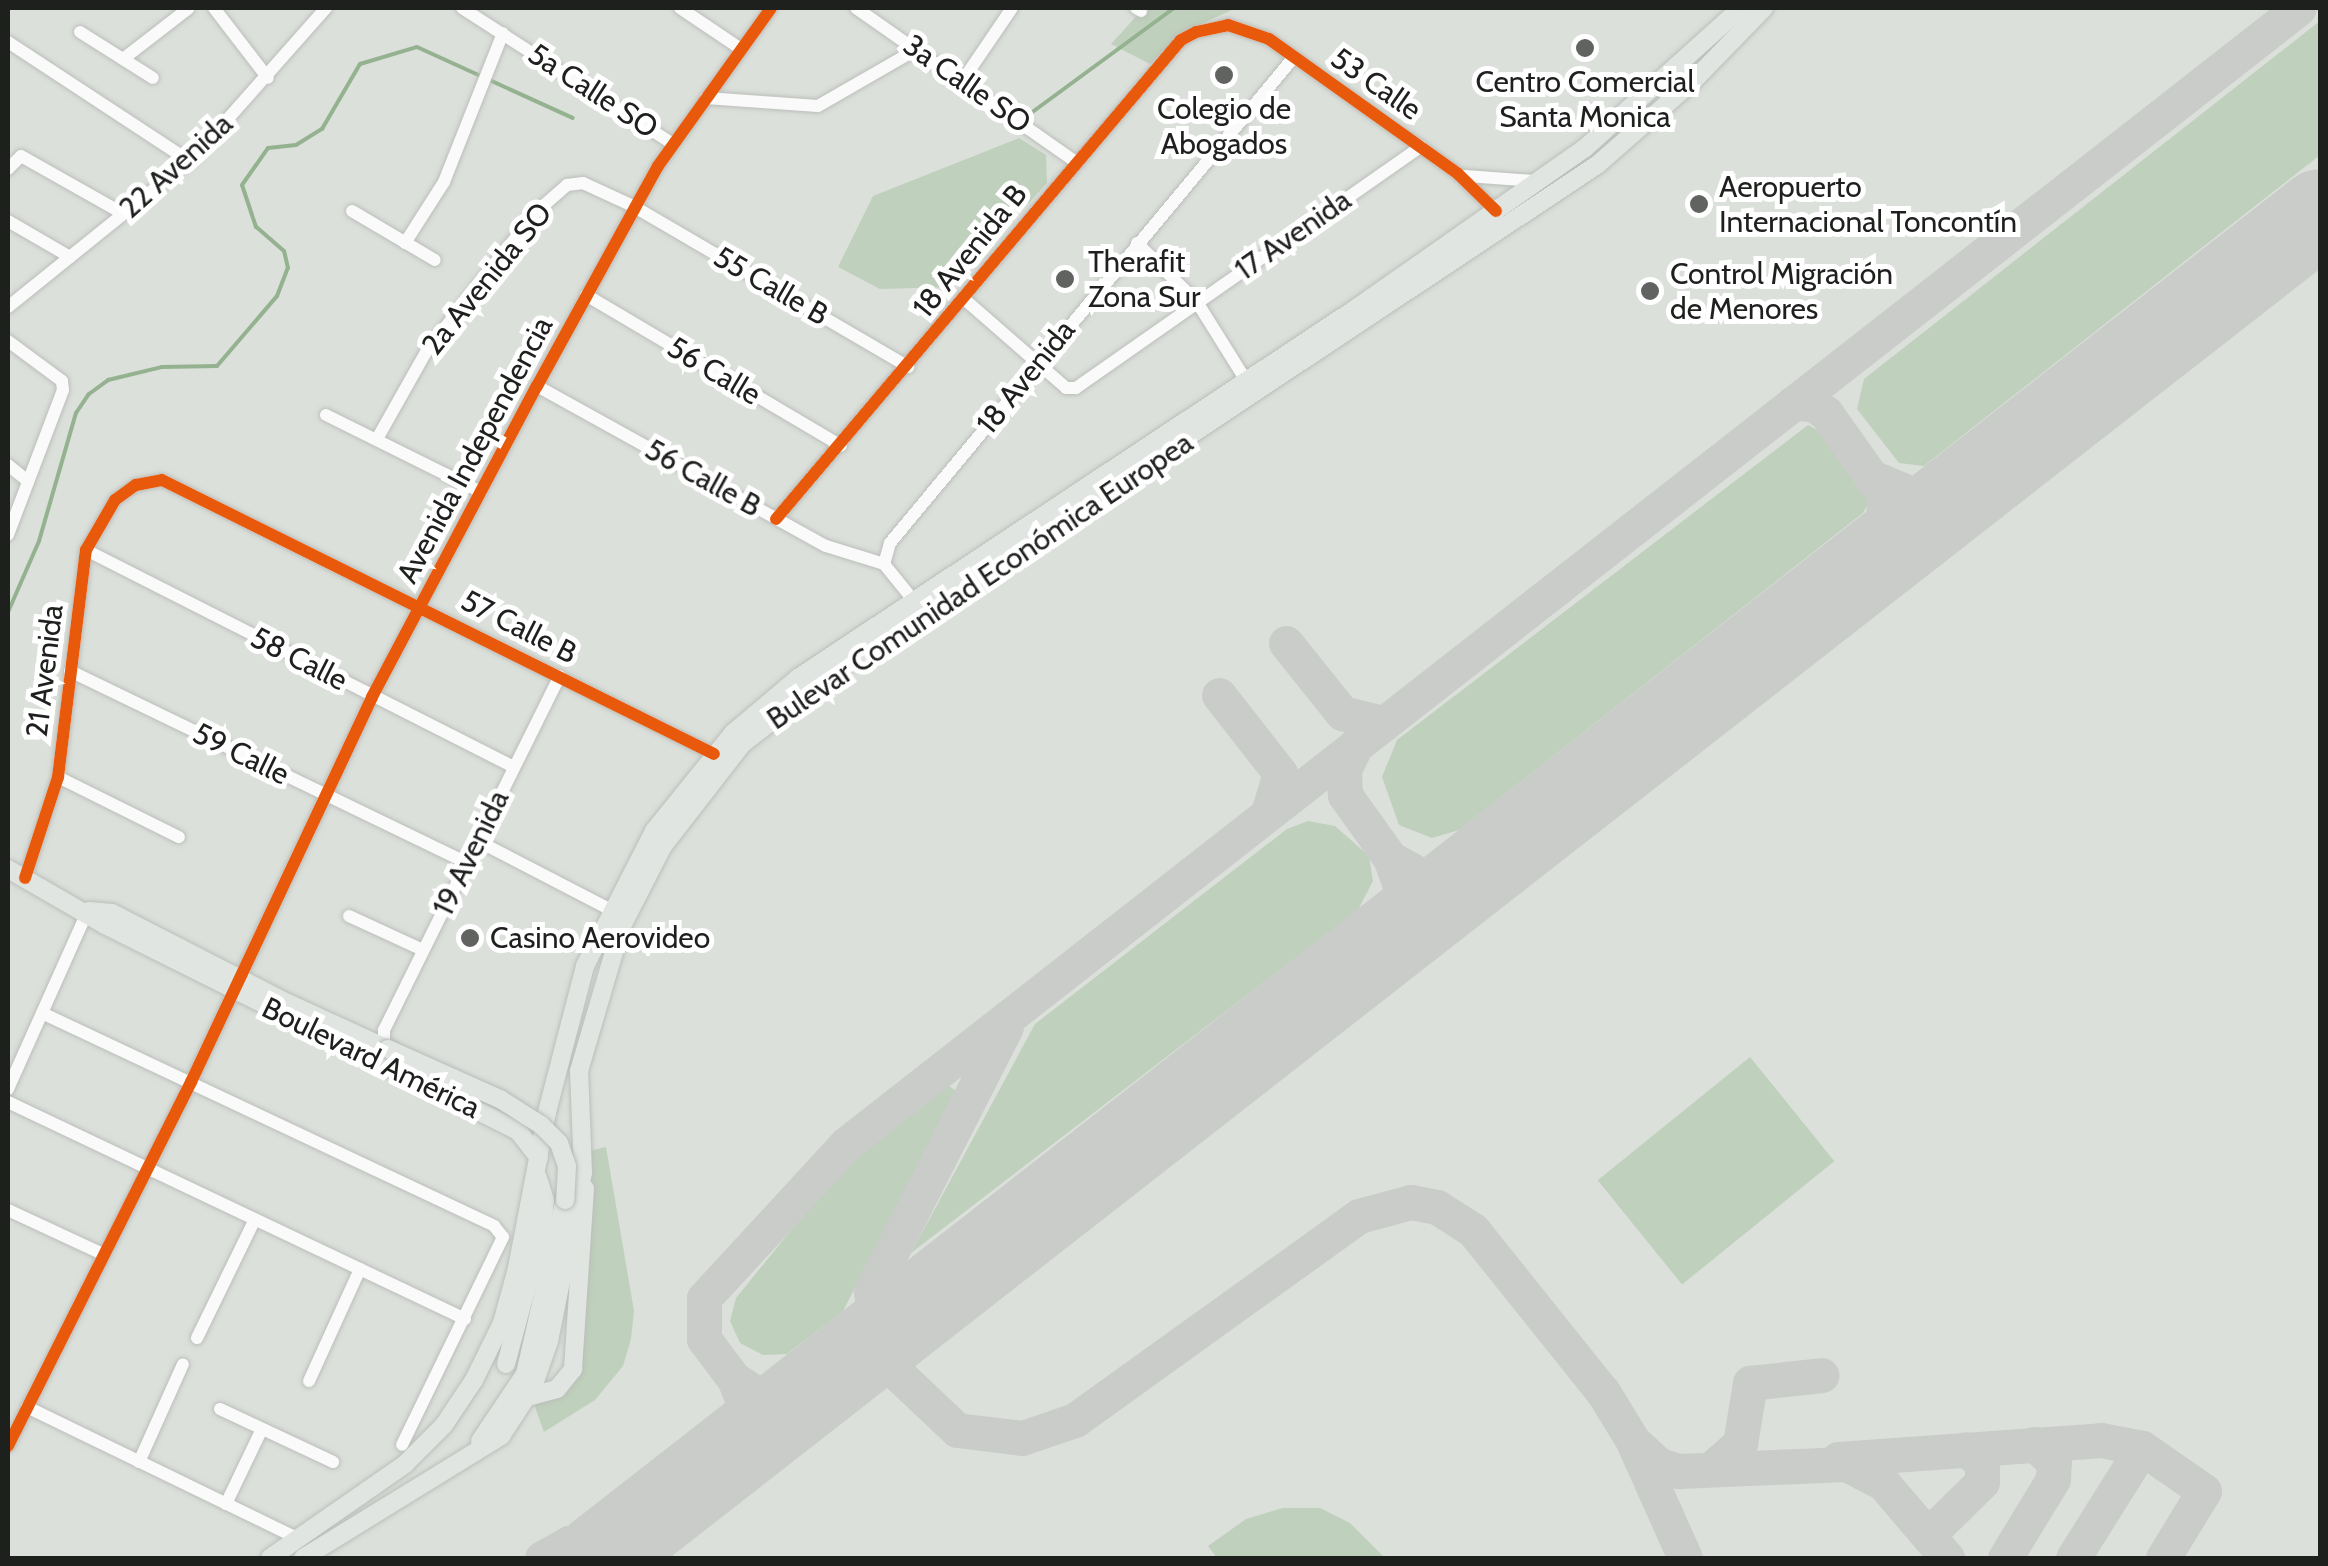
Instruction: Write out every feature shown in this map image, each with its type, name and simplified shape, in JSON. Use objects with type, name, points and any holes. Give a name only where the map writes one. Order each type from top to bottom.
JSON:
[{"type":"main road","name":"Bulevar Comunidad Económica Europea","points":[[270,1558],[405,1464],[463,1398],[502,1323],[574,1000],[609,909],[654,831],[714,754],[798,678],[1247,382],[1540,180],[1681,68],[1741,8]]},
{"type":"main road","name":"Bulevar Comunidad Económica Europea","points":[[303,1558],[469,1452],[501,1436],[541,1370],[583,1173],[579,1071],[620,928],[664,846],[742,744],[845,664],[1362,326],[1597,165],[1693,82],[1764,8]]},
{"type":"main road","name":"Boulevard América","points":[[16,873],[518,1131],[538,1167]]},
{"type":"main road","name":"Boulevard América","points":[[236,985],[281,1000],[495,1110],[547,1112]]},
{"type":"main road","points":[[281,1000],[364,1037],[386,1042],[500,1098],[542,1125],[559,1143],[567,1166],[564,1200],[525,1374],[469,1452]]},
{"type":"main road","points":[[506,1364],[541,1234],[546,1200],[538,1167]]},
{"type":"main road","points":[[532,1396],[558,1388],[572,1369],[588,1204],[583,1173]]},
{"type":"street","points":[[123,58],[189,8]]},
{"type":"street","points":[[214,8],[268,78]]},
{"type":"street","name":"22 Avenida","points":[[8,307],[190,160],[268,78],[326,8]]},
{"type":"street","name":"5a Calle SO","points":[[462,8],[673,144]]},
{"type":"street","points":[[680,8],[741,49]]},
{"type":"street","name":"Avenida Independencia","points":[[8,1446],[191,1082],[372,697],[537,386],[633,206],[772,8]]},
{"type":"street","name":"3a Calle SO","points":[[856,8],[1076,162]]},
{"type":"street","points":[[880,23],[889,8]]},
{"type":"street","points":[[963,80],[1012,8]]},
{"type":"street","name":"53 Calle","points":[[1212,27],[1245,27],[1294,56],[1458,174],[1496,211]]},
{"type":"street","name":"18 Avenida B","points":[[776,519],[842,446],[1181,40],[1212,27]]},
{"type":"street","points":[[80,32],[153,78]]},
{"type":"street","points":[[405,243],[444,182],[502,33]]},
{"type":"street","points":[[8,42],[190,160]]},
{"type":"street","points":[[706,98],[818,106],[917,49]]},
{"type":"street","name":"18 Avenida","points":[[884,564],[890,544],[1294,56]]},
{"type":"street","name":"17 Avenida","points":[[1037,362],[1066,388],[1091,383],[1197,302],[1421,146]]},
{"type":"street","points":[[8,169],[22,156],[124,214]]},
{"type":"street","name":"53 Calle","points":[[1458,174],[1485,182],[1540,180]]},
{"type":"street","name":"2a Avenida SO","points":[[377,439],[426,352],[535,213],[568,184],[584,183],[633,206]]},
{"type":"street","name":"55 Calle B","points":[[633,206],[908,367]]},
{"type":"street","points":[[352,211],[434,260]]},
{"type":"street","points":[[8,221],[70,257]]},
{"type":"street","points":[[1137,243],[1197,302],[1247,382]]},
{"type":"street","name":"56 Calle","points":[[586,295],[842,446]]},
{"type":"street","points":[[963,298],[1037,362]]},
{"type":"street","points":[[8,341],[62,382],[64,390],[8,535]]},
{"type":"street","name":"56 Calle B","points":[[537,386],[826,546],[884,564]]},
{"type":"street","points":[[326,415],[481,492]]},
{"type":"street","points":[[8,466],[28,480]]},
{"type":"street","name":"57 Calle B","points":[[136,485],[162,480],[421,605],[714,754]]},
{"type":"street","name":"21 Avenida","points":[[16,873],[58,777],[86,550],[114,500],[136,485]]},
{"type":"street","name":"58 Calle","points":[[86,550],[514,767]]},
{"type":"street","points":[[884,564],[914,601]]},
{"type":"street","name":"59 Calle","points":[[70,671],[467,864]]},
{"type":"street","name":"19 Avenida","points":[[386,1042],[423,950],[560,676]]},
{"type":"street","points":[[58,777],[179,837]]},
{"type":"street","points":[[478,841],[609,909]]},
{"type":"street","points":[[8,1089],[88,910]]},
{"type":"street","points":[[349,916],[423,950]]},
{"type":"street","points":[[42,1013],[494,1226],[504,1237],[501,1250],[402,1445]]},
{"type":"street","points":[[8,1102],[465,1319]]},
{"type":"street","points":[[8,1210],[103,1254]]},
{"type":"street","points":[[197,1338],[255,1219]]},
{"type":"street","points":[[309,1381],[360,1269]]},
{"type":"street","points":[[139,1462],[182,1364]]},
{"type":"street","points":[[27,1407],[299,1539]]},
{"type":"street","points":[[220,1409],[333,1462]]},
{"type":"street","points":[[226,1504],[262,1429]]},
{"type":"green space","points":[[1236,8],[1182,33],[1150,64],[1111,44],[1141,11]]},
{"type":"green space","points":[[2320,21],[2320,155],[1924,466],[1899,463],[1857,409],[1864,379]]},
{"type":"green space","points":[[1019,138],[1046,155],[1047,183],[952,287],[880,289],[838,267],[873,196]]},
{"type":"green space","points":[[1808,425],[1834,439],[1867,483],[1870,501],[1863,513],[1459,830],[1432,838],[1399,825],[1382,777],[1397,740]]},
{"type":"green space","points":[[1308,821],[1335,826],[1369,856],[1373,881],[1358,910],[911,1253],[1035,1024],[1287,829]]},
{"type":"green space","points":[[1750,1057],[1834,1161],[1682,1284],[1598,1180]]},
{"type":"green space","points":[[948,1085],[957,1092],[843,1311],[787,1354],[763,1355],[740,1343],[730,1321],[736,1298],[839,1171]]},
{"type":"green space","points":[[606,1147],[634,1311],[631,1339],[623,1366],[595,1400],[544,1432],[531,1396],[566,1380],[585,1152]]},
{"type":"green space","points":[[1283,1508],[1320,1508],[1350,1523],[1385,1558],[1217,1558],[1208,1546],[1246,1519]]},
{"type":"waterway","points":[[1027,116],[1174,8]]},
{"type":"waterway","points":[[8,612],[39,541],[76,413],[89,394],[108,380],[162,367],[217,366],[277,296],[288,268],[284,251],[256,227],[242,185],[268,148],[296,145],[322,129],[360,64],[417,47],[573,118]]},
{"type":"taxiway","points":[[728,1457],[739,1439],[745,1407],[734,1379],[704,1339],[704,1298],[846,1144],[2299,8]]},
{"type":"taxiway","points":[[1793,403],[1813,404],[1826,413],[1884,495],[1883,537],[1866,568]]},
{"type":"taxiway","points":[[1876,479],[1924,499],[1978,481]]},
{"type":"taxiway","points":[[1286,643],[1342,713],[1383,723]]},
{"type":"taxiway","points":[[1219,695],[1280,773],[1268,813]]},
{"type":"taxiway","points":[[1357,743],[1344,770],[1345,795],[1390,858],[1426,878],[1477,872]]},
{"type":"taxiway","points":[[1390,858],[1401,888],[1393,938]]},
{"type":"taxiway","points":[[1006,1027],[871,1292],[878,1339],[901,1377],[957,1430],[1022,1438],[1075,1420],[1359,1216],[1411,1202],[1437,1207],[1473,1230],[1603,1392],[1633,1441],[1659,1465],[1679,1471],[1846,1464],[1883,1483],[1947,1558]]},
{"type":"taxiway","points":[[1711,1469],[1740,1444],[1750,1383],[1822,1375]]},
{"type":"taxiway","points":[[734,1379],[763,1398],[812,1391]]},
{"type":"taxiway","points":[[1838,1459],[2101,1440],[2142,1448],[2204,1491],[2163,1558]]},
{"type":"taxiway","points":[[2005,1558],[2053,1479],[2054,1462],[2034,1444]]},
{"type":"taxiway","points":[[1635,1446],[1685,1558]]},
{"type":"taxiway","points":[[2073,1558],[2142,1448]]},
{"type":"taxiway","points":[[1929,1534],[1982,1482],[1982,1462],[1965,1449]]},
{"type":"taxiway","points":[[652,1558],[679,1495]]},
{"type":"taxiway","points":[[542,1558],[569,1543],[607,1551]]},
{"type":"runway","points":[[598,1558],[2320,213]]},
{"type":"cycle path","points":[[8,1446],[191,1082],[372,697],[537,386],[658,166],[771,8]]},
{"type":"cycle path","points":[[776,519],[1181,40],[1196,32],[1228,25],[1269,39],[1458,174],[1496,211]]},
{"type":"cycle path","points":[[25,878],[58,777],[86,550],[115,500],[136,485],[162,480],[714,754]]},
{"type":"place","name":"Centro Comercial Santa Monica","points":[[1585,48]]},
{"type":"place","name":"Colegio de Abogados","points":[[1224,75]]},
{"type":"place","name":"Aeropuerto Internacional Toncontín","points":[[1699,204]]},
{"type":"place","name":"Therafit Zona Sur","points":[[1065,279]]},
{"type":"place","name":"Control Migración de Menores","points":[[1650,291]]},
{"type":"place","name":"Casino Aerovideo","points":[[470,938]]}]
